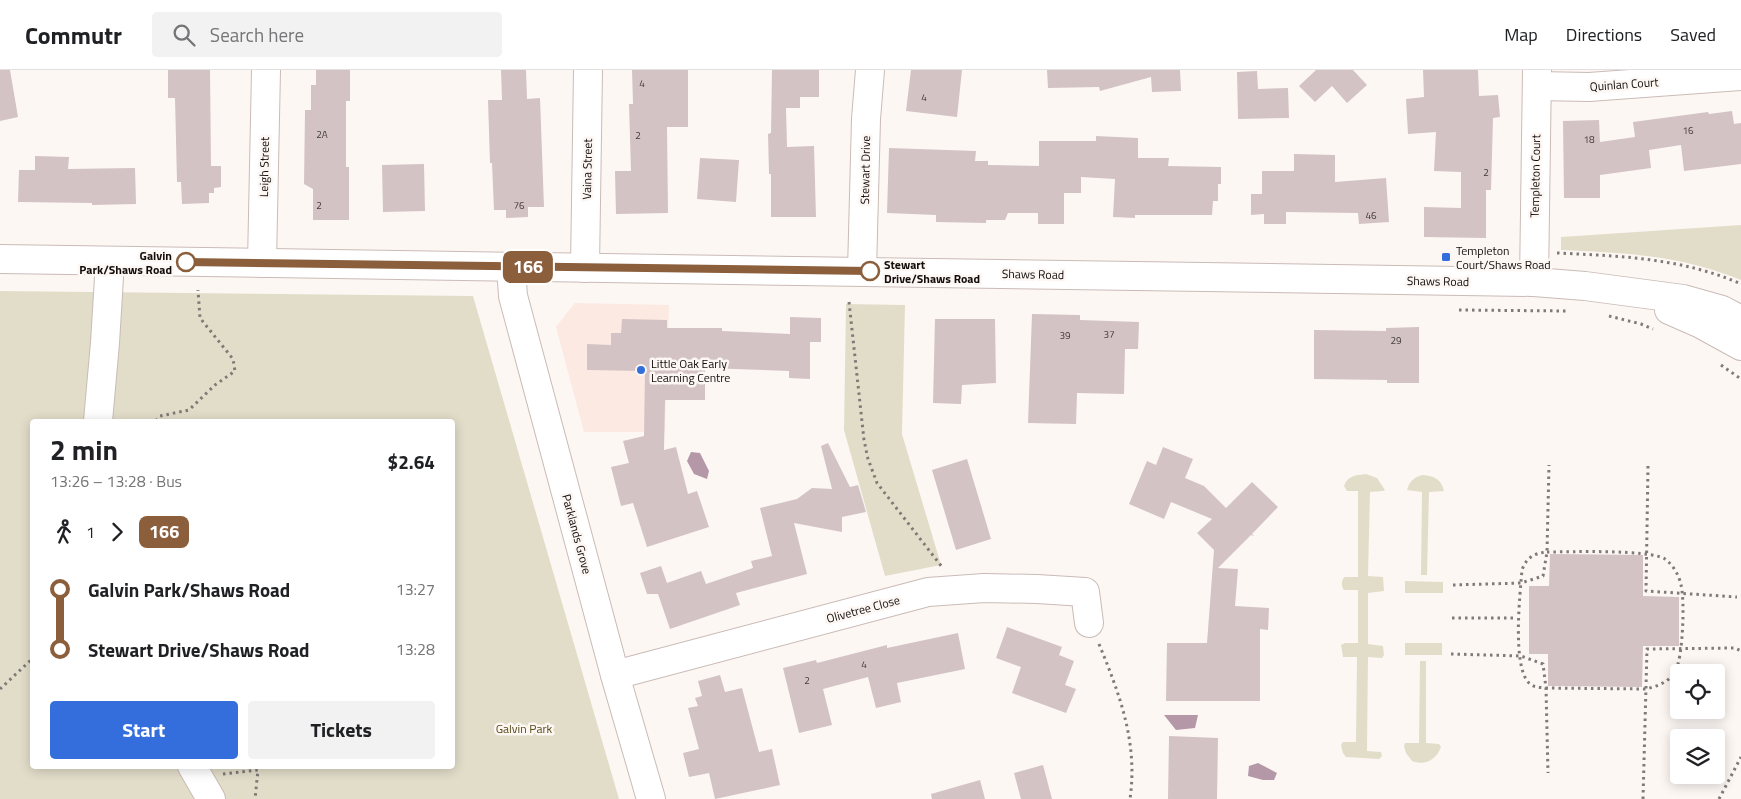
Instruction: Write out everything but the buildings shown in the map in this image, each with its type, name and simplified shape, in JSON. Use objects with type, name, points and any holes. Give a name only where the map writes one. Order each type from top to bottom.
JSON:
[{"type":"street","name":"Leigh Street","points":[[262,263],[266,70]]},
{"type":"street","name":"Vaina Street","points":[[585,268],[588,70]]},
{"type":"street","name":"Stewart Drive","points":[[862,271],[866,118],[870,70]]},
{"type":"street","name":"Quinlan Court","points":[[1537,78],[1589,87],[1741,76]]},
{"type":"street","name":"Templeton Court","points":[[1534,282],[1537,78]]},
{"type":"street","name":"Shaws Road","points":[[0,259],[1534,282],[1585,286],[1611,303],[1664,308],[1701,324],[1741,346]]},
{"type":"street","points":[[98,419],[110,261]]},
{"type":"street","name":"Parklands Grove","points":[[511,267],[513,296],[615,674],[651,799]]},
{"type":"street","name":"Shaws Road","points":[[1611,303],[1683,299],[1722,310],[1741,320]]},
{"type":"street","name":"Olivetree Close","points":[[615,674],[928,592],[984,588],[1085,592],[1089,623]]},
{"type":"street","points":[[194,769],[211,799]]},
{"type":"path","points":[[1534,252],[1655,259],[1686,265],[1741,284]]},
{"type":"path","points":[[158,419],[160,416],[189,410],[215,384],[235,371],[233,358],[200,318],[198,290]]},
{"type":"path","points":[[849,302],[864,440],[868,459],[877,483],[959,590]]},
{"type":"path","points":[[1611,303],[1641,324],[1657,331]]},
{"type":"path","points":[[1459,310],[1573,311]]},
{"type":"path","points":[[1719,364],[1741,379]]},
{"type":"path","points":[[1453,585],[1521,583],[1542,576],[1547,552],[1549,465]]},
{"type":"path","points":[[1648,466],[1646,591],[1737,597]]},
{"type":"path","points":[[1547,552],[1647,553],[1664,559],[1671,565],[1677,574],[1682,594],[1681,649],[1680,661],[1675,672],[1668,680],[1646,689],[1546,688],[1534,686],[1528,682],[1523,674],[1517,618],[1522,570],[1524,563],[1537,553],[1547,552]]},
{"type":"path","points":[[1452,618],[1517,618]]},
{"type":"path","points":[[1089,623],[1112,677],[1130,738],[1132,754],[1130,799]]},
{"type":"path","points":[[1643,799],[1646,649],[1735,648],[1741,651]]},
{"type":"path","points":[[1451,654],[1520,656],[1543,664],[1546,688],[1548,773]]},
{"type":"path","points":[[0,689],[30,661]]},
{"type":"path","points":[[1719,799],[1741,757]]},
{"type":"shaded area","points":[[575,303],[669,305],[665,432],[584,432],[556,327]]},
{"type":"shaded area","points":[[691,452],[700,453],[709,471],[707,479],[694,474],[687,461]]},
{"type":"shaded area","points":[[1164,715],[1198,715],[1195,728],[1176,730]]},
{"type":"shaded area","points":[[1258,763],[1277,773],[1274,780],[1263,780],[1248,776],[1249,766]]},
{"type":"green space","points":[[1741,225],[1741,280],[1696,265],[1674,260],[1608,252],[1561,250],[1561,237]]},
{"type":"green space","name":"Galvin Park","points":[[0,291],[473,296],[619,799],[0,799]]},
{"type":"green space","points":[[846,304],[905,305],[902,434],[941,565],[885,576],[844,430]]},
{"type":"green space","points":[[1366,474],[1377,478],[1385,490],[1370,492],[1368,576],[1383,577],[1384,591],[1368,593],[1368,644],[1383,646],[1384,655],[1382,658],[1368,657],[1367,751],[1381,752],[1382,756],[1379,759],[1346,757],[1341,745],[1343,742],[1356,742],[1357,657],[1343,657],[1341,645],[1345,643],[1358,643],[1358,590],[1344,590],[1342,583],[1345,577],[1358,577],[1358,491],[1347,491],[1344,486],[1350,478]]},
{"type":"green space","points":[[1422,475],[1437,479],[1444,491],[1429,492],[1427,575],[1421,575],[1422,492],[1407,490],[1412,480]]},
{"type":"green space","points":[[1405,581],[1443,582],[1443,593],[1405,593]]},
{"type":"green space","points":[[1405,643],[1442,643],[1442,655],[1405,655]]},
{"type":"green space","points":[[1420,661],[1426,661],[1426,743],[1439,744],[1441,747],[1439,752],[1430,761],[1421,763],[1412,761],[1406,753],[1404,746],[1405,743],[1419,743]]},
{"type":"bus line","name":"166","points":[[186,262],[870,271]]},
{"type":"place","name":"Templeton Court/Shaws Road","points":[[1446,257]]},
{"type":"place","name":"Galvin Park/Shaws Road","points":[[186,262]]},
{"type":"place","name":"Stewart Drive/Shaws Road","points":[[870,271]]},
{"type":"place","name":"Little Oak Early Learning Centre","points":[[641,370]]}]
